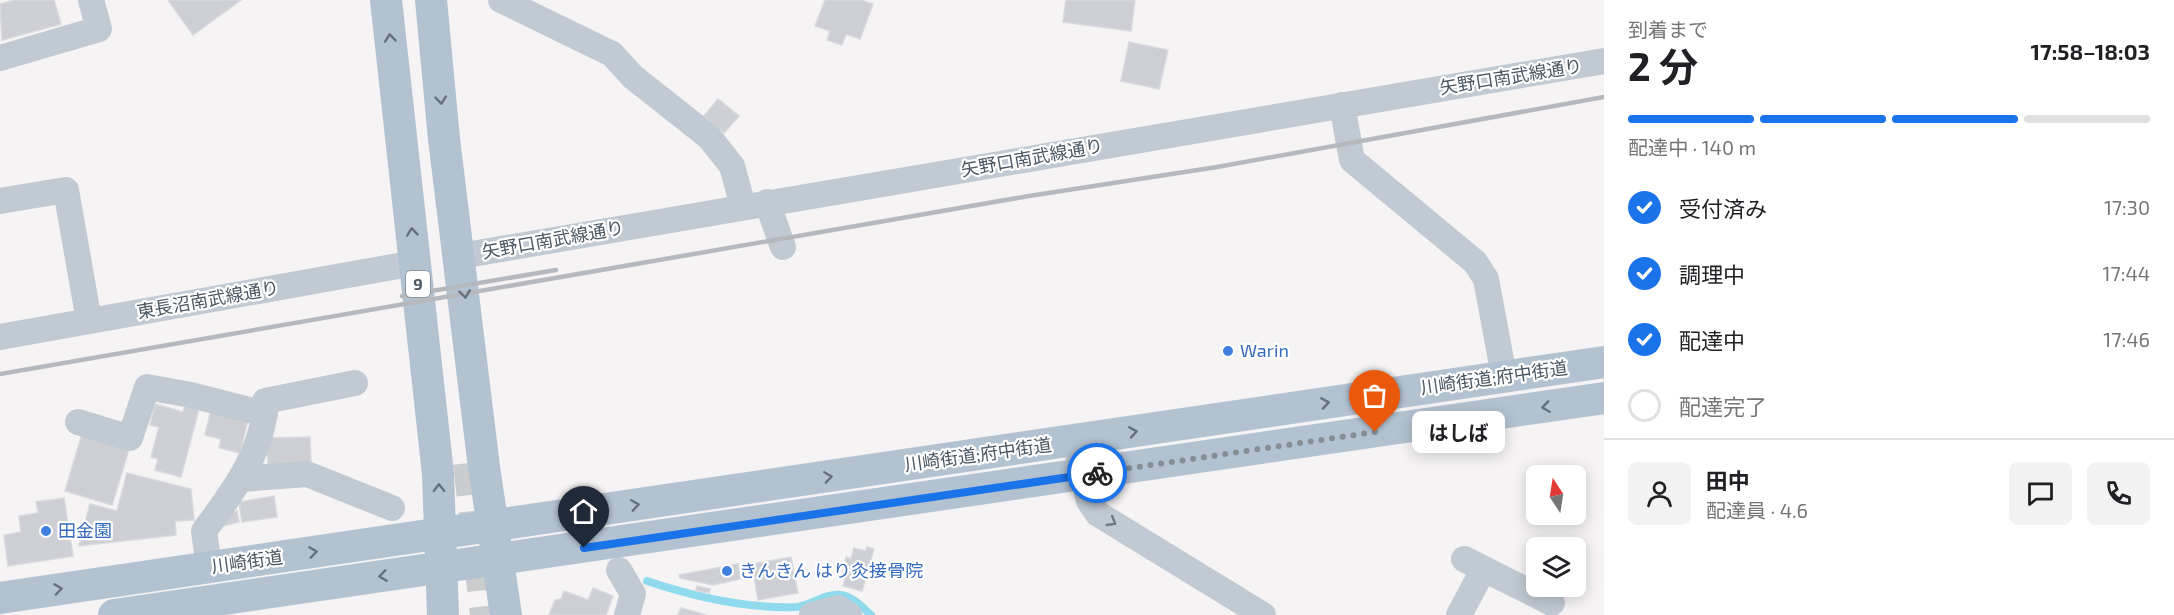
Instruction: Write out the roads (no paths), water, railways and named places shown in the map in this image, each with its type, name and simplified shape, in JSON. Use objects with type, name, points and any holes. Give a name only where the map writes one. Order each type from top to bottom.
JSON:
[{"type":"main road","name":"9","points":[[386,0],[438,474],[443,615]]},
{"type":"main road","points":[[431,0],[444,140],[506,615]]},
{"type":"main road","name":"川崎街道;府中街道","points":[[494,525],[1604,362]]},
{"type":"main road","name":"川崎街道","points":[[114,615],[176,611],[441,568],[1604,398]]},
{"type":"main road","name":"川崎街道","points":[[0,598],[494,525]]},
{"type":"street","points":[[0,58],[99,29],[92,0]]},
{"type":"street","points":[[501,0],[612,54],[633,77],[709,137],[732,166],[783,247]]},
{"type":"street","name":"矢野口南武線通り","points":[[460,256],[1604,61]]},
{"type":"street","points":[[1342,105],[1352,160],[1475,262],[1486,279],[1504,376]]},
{"type":"street","points":[[0,201],[66,190],[89,321]]},
{"type":"street","name":"東長沼南武線通り","points":[[0,337],[415,263]]},
{"type":"street","points":[[209,567],[204,531],[242,479],[265,414],[265,401],[355,383]]},
{"type":"street","points":[[78,422],[130,438],[147,387],[191,395],[265,414]]},
{"type":"street","points":[[1075,441],[1081,476],[1089,501],[1098,514],[1263,615]]},
{"type":"street","points":[[242,479],[307,474],[392,508]]},
{"type":"street","points":[[1459,615],[1473,564],[1552,603]]},
{"type":"street","points":[[619,570],[633,594],[627,615]]},
{"type":"street","points":[[812,615],[838,608],[849,615]]},
{"type":"waterway","points":[[647,581],[702,597],[759,606],[797,607],[829,596],[841,595],[853,600],[871,615]]},
{"type":"tunnel","points":[[469,463],[486,615]]},
{"type":"railway","points":[[0,374],[1029,196],[1217,167],[1604,97]]},
{"type":"railway","points":[[402,296],[556,270]]},
{"type":"place","name":"Warin","points":[[1228,351]]},
{"type":"place","name":"はしば","points":[[1375,432]]},
{"type":"place","name":"田金園","points":[[46,531]]},
{"type":"place","name":"きんきん はり灸接骨院","points":[[727,571]]}]
